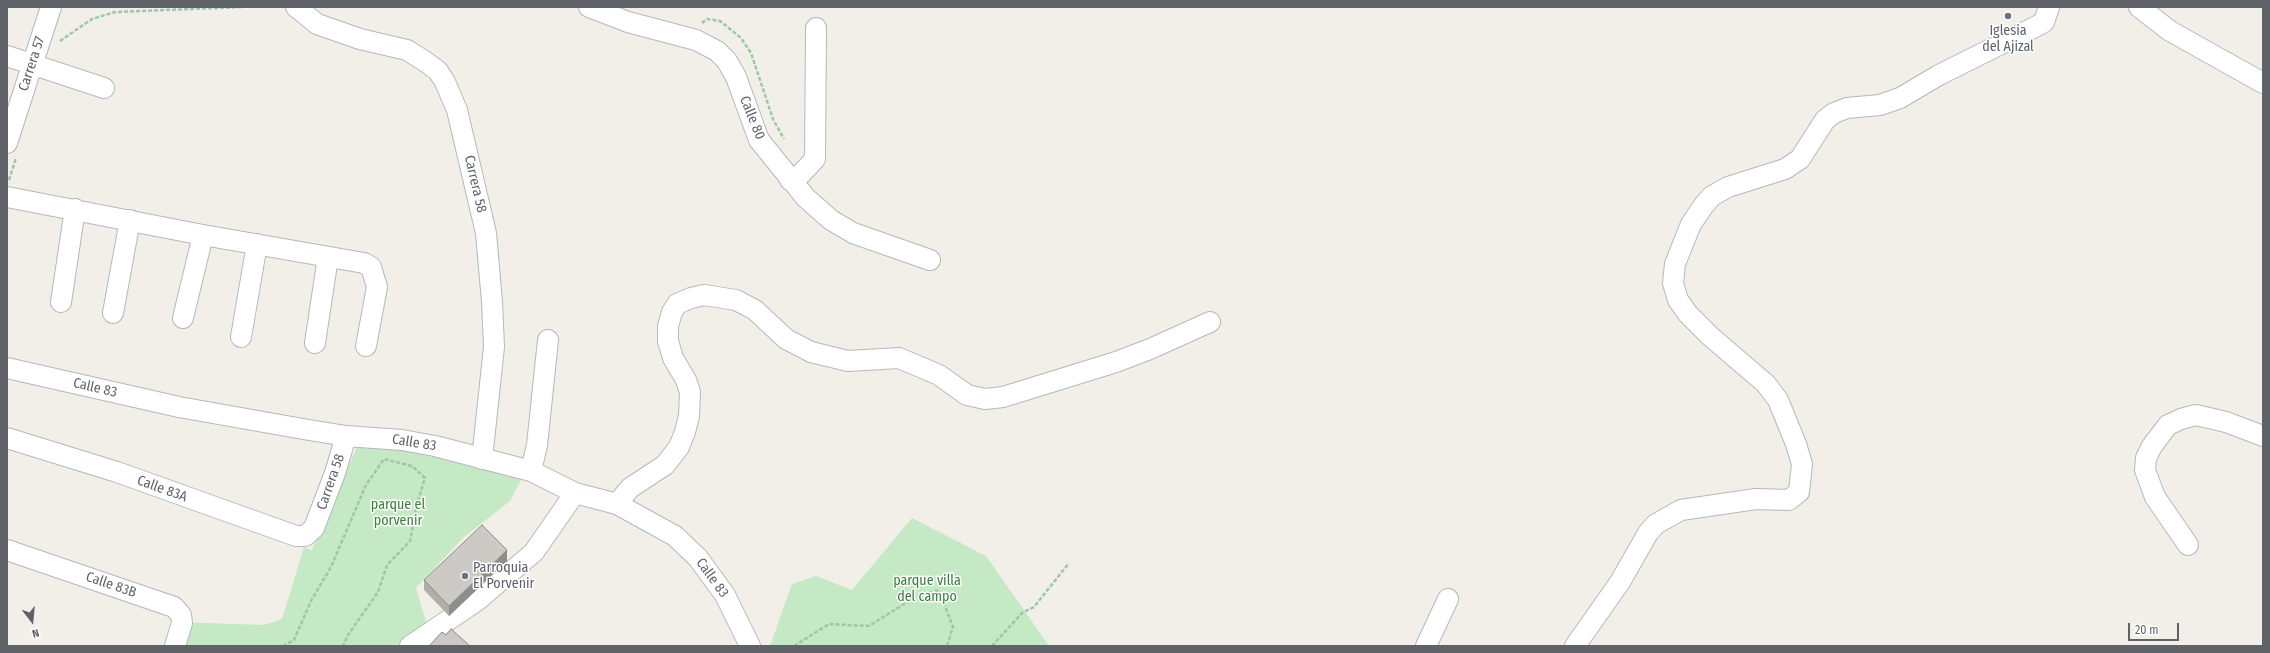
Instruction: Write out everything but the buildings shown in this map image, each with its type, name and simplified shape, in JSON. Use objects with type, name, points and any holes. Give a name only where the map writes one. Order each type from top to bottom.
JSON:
[{"type":"street","name":"Carrera 57","points":[[7,143],[51,7]]},
{"type":"street","name":"Carrera 58","points":[[296,7],[317,24],[360,39],[407,50],[426,62],[438,71],[445,82],[457,110],[486,233],[492,302],[494,347],[482,460]]},
{"type":"street","name":"Calle 80","points":[[588,7],[628,22],[696,40],[717,52],[727,61],[736,77],[759,140],[790,180],[831,220],[853,233],[930,260]]},
{"type":"street","points":[[1575,646],[1620,582],[1648,533],[1656,524],[1681,510],[1756,499],[1789,500],[1799,492],[1802,464],[1796,444],[1778,400],[1766,384],[1710,336],[1678,300],[1673,283],[1675,264],[1690,224],[1712,196],[1728,187],[1785,169],[1800,159],[1825,120],[1834,113],[1848,108],[1880,105],[1900,98],[1939,75],[2044,22],[2048,7]]},
{"type":"street","points":[[2140,7],[2170,31],[2263,83]]},
{"type":"street","points":[[790,180],[801,174],[815,159],[816,28]]},
{"type":"street","points":[[7,56],[33,59],[104,88]]},
{"type":"street","points":[[7,197],[203,235],[364,263],[371,267],[375,276],[377,287],[366,346]]},
{"type":"street","points":[[61,302],[75,209]]},
{"type":"street","points":[[113,312],[130,220]]},
{"type":"street","points":[[183,318],[203,235]]},
{"type":"street","points":[[241,337],[257,244]]},
{"type":"street","points":[[315,342],[328,257]]},
{"type":"street","points":[[617,504],[630,488],[665,465],[679,447],[689,416],[690,392],[686,380],[673,358],[668,340],[668,326],[672,312],[677,304],[704,294],[736,300],[755,310],[786,339],[811,352],[848,361],[899,358],[939,375],[967,395],[985,399],[1003,397],[1116,362],[1150,349],[1210,322]]},
{"type":"street","points":[[531,471],[537,446],[548,340]]},
{"type":"street","name":"Calle 83","points":[[7,368],[179,407],[346,436],[402,440],[435,446],[482,460],[531,471],[575,493],[617,504],[674,536],[698,558],[725,595],[750,646]]},
{"type":"street","points":[[2188,545],[2155,497],[2145,470],[2146,458],[2152,446],[2168,426],[2181,419],[2196,415],[2226,422],[2263,436]]},
{"type":"street","name":"Carrera 58","points":[[314,528],[335,473],[346,436]]},
{"type":"street","name":"Calle 83A","points":[[7,438],[117,472],[296,536],[304,536],[314,528]]},
{"type":"street","points":[[410,646],[478,600],[534,552],[575,493]]},
{"type":"street","name":"Calle 83B","points":[[7,550],[174,607],[181,615],[182,623],[175,646]]},
{"type":"street","points":[[1426,646],[1448,599]]},
{"type":"path","points":[[33,59],[92,19],[115,12],[243,7]]},
{"type":"path","points":[[283,646],[294,640],[311,601],[331,567],[366,485],[384,459],[412,466],[425,478],[417,504],[410,541],[387,565],[378,592],[348,635],[343,646]]},
{"type":"path","points":[[992,646],[1022,613],[1034,607],[1069,563]]},
{"type":"path","points":[[794,646],[830,624],[869,626],[917,596],[939,590],[953,627],[947,646]]},
{"type":"green space","name":"parque el porvenir","points":[[359,442],[435,449],[522,478],[510,501],[464,537],[416,588],[426,622],[398,646],[165,646],[176,622],[264,625],[282,619],[304,547],[312,550]]},
{"type":"green space","name":"parque villa del campo","points":[[912,518],[986,556],[1049,646],[770,646],[792,584],[816,576],[852,590]]},
{"type":"place","name":"Iglesia del Ajizal","points":[[2008,16]]},
{"type":"place","name":"Parroquia El Porvenir","points":[[465,576]]}]
